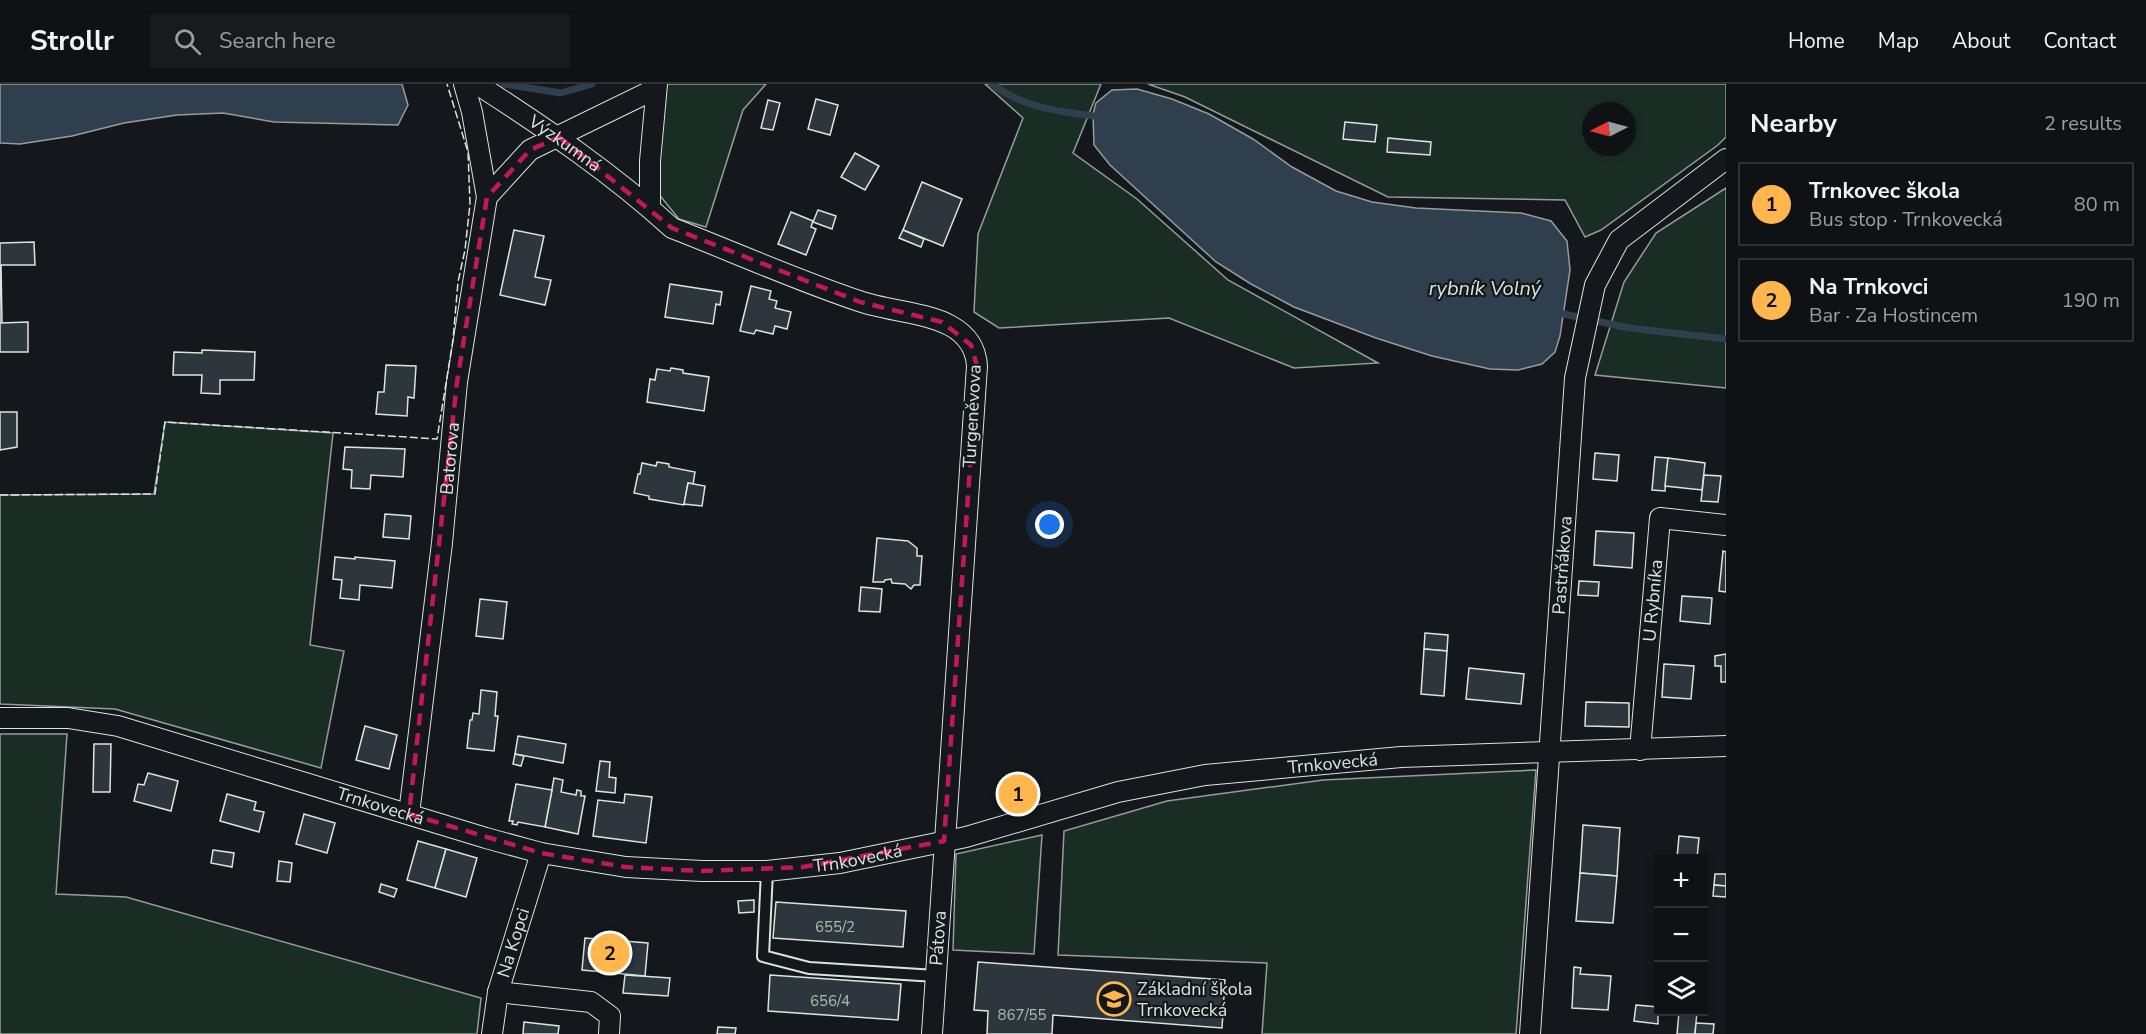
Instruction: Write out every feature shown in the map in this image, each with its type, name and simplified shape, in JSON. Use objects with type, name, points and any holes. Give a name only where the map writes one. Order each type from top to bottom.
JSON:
[{"type":"street","points":[[464,84],[472,112],[487,197]]},
{"type":"street","name":"Výzkumná","points":[[477,84],[559,137],[650,208]]},
{"type":"street","points":[[487,197],[530,150],[656,87]]},
{"type":"street","points":[[650,208],[650,161],[656,87]]},
{"type":"street","name":"Pastrňákova","points":[[1530,1034],[1575,378],[1595,285],[1619,240],[1726,159]]},
{"type":"street","name":"Batorova","points":[[409,814],[442,543],[457,382],[487,197]]},
{"type":"street","name":"Turgeněvova","points":[[650,208],[672,228],[860,302],[942,322],[959,331],[971,345],[977,366],[944,841]]},
{"type":"street","name":"U Rybníka","points":[[1640,750],[1660,518],[1726,525]]},
{"type":"street","name":"Trnkovecká","points":[[0,718],[68,718],[118,726],[541,853],[626,867],[702,871],[767,871],[840,863],[966,837],[1118,792],[1205,775],[1401,758],[1726,746]]},
{"type":"street","name":"Pátova","points":[[932,1034],[944,841]]},
{"type":"street","name":"Na Kopci","points":[[492,1034],[498,992],[541,853]]},
{"type":"street","points":[[498,992],[591,1002],[610,1016],[609,1034]]},
{"type":"lane","points":[[767,871],[763,956],[809,968],[936,976]]},
{"type":"highlighted area","points":[[559,137],[672,228],[860,302],[942,322],[971,345],[977,366],[944,841],[803,867],[702,871],[626,867],[541,853],[409,814],[457,382],[487,197],[530,150]]},
{"type":"green space","points":[[664,84],[766,84],[743,110],[706,227],[679,219],[657,192]]},
{"type":"green space","points":[[985,84],[1101,84],[1073,153],[1137,199],[1228,280],[1378,363],[1294,368],[1169,318],[999,328],[974,312],[978,234],[1023,118]]},
{"type":"green space","points":[[1148,84],[1726,84],[1726,137],[1601,230],[1585,237],[1565,200],[1388,197],[1185,97]]},
{"type":"green space","points":[[1726,188],[1726,388],[1595,375],[1624,282],[1656,233]]},
{"type":"green space","points":[[165,422],[333,433],[310,645],[344,651],[321,768],[115,709],[0,704],[0,495],[154,494]]},
{"type":"green space","points":[[0,734],[67,734],[56,894],[126,897],[481,998],[477,1034],[0,1034]]},
{"type":"green space","points":[[1536,770],[1516,1034],[1262,1034],[1267,963],[1058,955],[1064,831],[1167,801],[1323,780]]},
{"type":"green space","points":[[1042,835],[1034,954],[953,950],[956,854]]},
{"type":"water","points":[[0,84],[402,84],[408,105],[398,125],[274,122],[223,113],[177,115],[124,123],[72,136],[20,144],[0,143]]},
{"type":"water","name":"rybník Volný","points":[[1137,89],[1172,99],[1209,114],[1253,139],[1292,167],[1336,191],[1372,202],[1416,208],[1521,213],[1551,221],[1567,241],[1570,270],[1560,336],[1555,352],[1542,364],[1518,370],[1490,369],[1432,356],[1294,307],[1216,262],[1110,165],[1094,145],[1093,114],[1096,103],[1112,90]]},
{"type":"building","points":[[816,99],[838,105],[830,135],[808,129]]},
{"type":"building","points":[[768,100],[780,103],[773,130],[761,128]]},
{"type":"building","points":[[1345,122],[1377,125],[1375,142],[1343,139]]},
{"type":"building","points":[[1388,138],[1431,142],[1430,155],[1387,152]]},
{"type":"building","points":[[855,153],[879,166],[865,190],[841,177]]},
{"type":"building","points":[[922,182],[962,199],[943,246],[903,230]]},
{"type":"building","points":[[818,210],[836,216],[832,229],[813,222]]},
{"type":"building","points":[[791,212],[813,221],[811,227],[816,229],[806,255],[778,244]]},
{"type":"building","points":[[514,230],[544,236],[535,277],[551,280],[545,305],[500,295]]},
{"type":"building","points":[[903,230],[924,239],[921,247],[899,238]]},
{"type":"building","points":[[34,242],[35,265],[1,265],[2,323],[0,323],[0,243]]},
{"type":"building","points":[[670,284],[722,292],[720,305],[716,304],[713,324],[665,317]]},
{"type":"building","points":[[751,286],[771,291],[769,299],[777,301],[775,308],[791,312],[787,329],[775,326],[773,334],[756,330],[754,334],[740,331]]},
{"type":"building","points":[[28,322],[28,352],[0,352],[0,323]]},
{"type":"building","points":[[202,350],[255,352],[254,380],[220,380],[220,394],[201,393],[202,375],[173,375],[174,352],[202,353]]},
{"type":"building","points":[[386,365],[416,366],[414,398],[408,397],[407,416],[376,414],[378,392],[384,392]]},
{"type":"building","points":[[671,368],[683,370],[683,373],[709,377],[704,411],[647,402],[650,379],[655,380],[657,369],[670,371]]},
{"type":"building","points":[[0,412],[17,412],[17,447],[0,450]]},
{"type":"building","points":[[345,447],[405,449],[403,477],[371,475],[370,489],[351,488],[352,470],[343,469]]},
{"type":"building","points":[[1595,453],[1619,455],[1617,481],[1593,479]]},
{"type":"building","points":[[1655,457],[1668,458],[1665,491],[1652,490]]},
{"type":"building","points":[[1668,458],[1705,463],[1702,490],[1665,486]]},
{"type":"building","points":[[657,462],[695,472],[693,484],[688,483],[684,505],[649,499],[649,496],[634,493],[642,463],[656,466]]},
{"type":"building","points":[[1704,475],[1721,476],[1718,502],[1701,501]]},
{"type":"building","points":[[688,483],[705,486],[702,506],[684,504]]},
{"type":"building","points":[[385,514],[411,516],[409,539],[383,537]]},
{"type":"building","points":[[1596,531],[1634,533],[1632,568],[1594,565]]},
{"type":"building","points":[[877,538],[908,541],[917,548],[917,556],[922,556],[920,585],[914,585],[911,589],[905,584],[892,583],[891,579],[884,582],[873,582]]},
{"type":"building","points":[[1723,551],[1726,552],[1726,592],[1719,591]]},
{"type":"building","points":[[335,557],[395,561],[392,588],[360,585],[359,600],[340,598],[342,580],[333,579]]},
{"type":"building","points":[[1579,581],[1599,582],[1598,596],[1578,595]]},
{"type":"building","points":[[861,587],[882,589],[880,612],[859,611]]},
{"type":"building","points":[[1682,596],[1712,598],[1710,624],[1680,621]]},
{"type":"building","points":[[480,599],[507,602],[503,639],[476,636]]},
{"type":"building","points":[[1425,633],[1448,635],[1447,651],[1424,649]]},
{"type":"building","points":[[1424,649],[1447,651],[1444,696],[1421,694]]},
{"type":"building","points":[[1726,654],[1726,682],[1721,682],[1721,666],[1715,666],[1715,656]]},
{"type":"building","points":[[1664,664],[1694,666],[1691,699],[1662,697]]},
{"type":"building","points":[[1469,668],[1524,674],[1521,704],[1466,699]]},
{"type":"building","points":[[481,690],[497,692],[495,716],[498,716],[494,751],[467,748],[470,720],[472,720],[473,713],[479,714]]},
{"type":"building","points":[[1586,702],[1629,703],[1629,727],[1585,726]]},
{"type":"building","points":[[365,726],[397,735],[389,769],[356,760]]},
{"type":"building","points":[[518,736],[566,744],[563,763],[515,754]]},
{"type":"building","points":[[94,744],[111,744],[110,792],[93,792]]},
{"type":"building","points":[[515,754],[524,756],[521,766],[513,764]]},
{"type":"building","points":[[600,761],[610,762],[609,777],[616,778],[615,793],[596,791]]},
{"type":"building","points":[[148,773],[178,781],[171,811],[134,801],[138,784],[144,785]]},
{"type":"building","points":[[554,778],[563,780],[561,792],[576,795],[577,790],[581,791],[581,796],[585,796],[578,834],[545,827]]},
{"type":"building","points":[[516,784],[552,790],[545,827],[518,822],[517,825],[509,821]]},
{"type":"building","points":[[227,794],[256,802],[254,810],[264,812],[259,832],[220,821]]},
{"type":"building","points":[[625,794],[652,797],[646,843],[593,836],[598,800],[624,803]]},
{"type":"building","points":[[304,814],[335,823],[327,853],[296,844]]},
{"type":"building","points":[[1583,825],[1620,828],[1617,876],[1580,873]]},
{"type":"building","points":[[1679,836],[1699,838],[1697,854],[1677,854]]},
{"type":"building","points":[[418,841],[446,849],[435,888],[407,880]]},
{"type":"building","points":[[446,849],[477,858],[466,897],[435,888]]},
{"type":"building","points":[[213,850],[234,853],[232,867],[211,863]]},
{"type":"building","points":[[279,861],[292,863],[290,882],[277,881]]},
{"type":"building","points":[[1580,873],[1617,876],[1613,923],[1576,921]]},
{"type":"building","points":[[1715,874],[1726,874],[1726,886],[1714,885]]},
{"type":"building","points":[[381,884],[397,889],[394,897],[379,892]]},
{"type":"building","points":[[1714,885],[1726,886],[1726,897],[1713,896]]},
{"type":"building","points":[[754,900],[754,912],[739,913],[738,901]]},
{"type":"building","points":[[776,902],[906,911],[903,947],[773,938]]},
{"type":"building","points":[[585,938],[648,943],[645,976],[582,970]]},
{"type":"building","points":[[978,962],[1225,980],[1222,1028],[1053,1015],[1052,1034],[987,1034],[988,1011],[974,1010]]},
{"type":"building","points":[[1574,967],[1581,968],[1580,974],[1611,976],[1608,1010],[1572,1008]]},
{"type":"building","points":[[625,975],[670,978],[668,996],[623,993]]},
{"type":"building","points":[[770,975],[901,984],[898,1020],[768,1011]]},
{"type":"building","points":[[1636,1005],[1654,1007],[1654,1016],[1658,1016],[1658,1024],[1634,1021]]},
{"type":"building","points":[[1679,1016],[1697,1016],[1695,1034],[1677,1034]]},
{"type":"building","points":[[524,1022],[559,1026],[558,1034],[523,1034]]},
{"type":"building","points":[[1696,1023],[1714,1024],[1713,1034],[1695,1034]]},
{"type":"building","points":[[718,1027],[736,1028],[735,1034],[717,1034]]},
{"type":"waterway","points":[[504,84],[561,93],[592,84]]},
{"type":"waterway","points":[[992,84],[1017,99],[1043,108],[1100,117]]},
{"type":"waterway","points":[[1555,312],[1629,328],[1726,339]]},
{"type":"fence","points":[[0,495],[155,494],[165,422],[437,439],[453,340],[458,282],[465,250],[470,204],[468,152],[447,84]]},
{"type":"place","name":"Trnkovec škola","points":[[1018,794]]},
{"type":"place","name":"Na Trnkovci","points":[[610,953]]},
{"type":"place","name":"Základní škola Trnkovecká","points":[[1114,999]]}]
